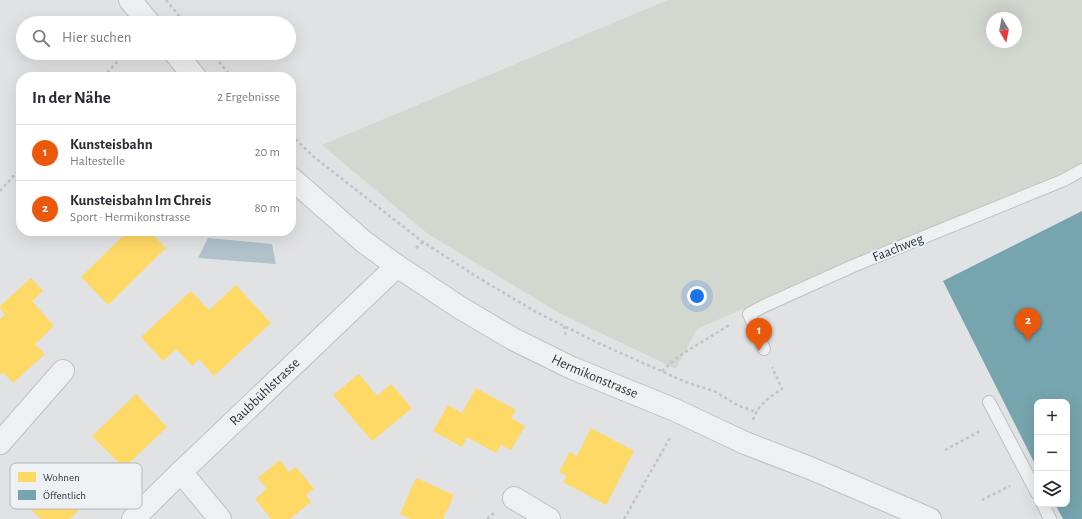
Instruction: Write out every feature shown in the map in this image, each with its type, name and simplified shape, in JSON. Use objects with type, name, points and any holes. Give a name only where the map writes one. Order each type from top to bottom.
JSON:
[{"type":"street","points":[[130,0],[143,16]]},
{"type":"street","points":[[181,60],[191,72]]},
{"type":"street","name":"Hermikonstrasse","points":[[296,182],[364,242],[459,308],[506,336],[566,365],[675,410],[745,443],[810,468],[930,519]]},
{"type":"street","name":"Raubbühlstrasse","points":[[133,519],[397,266]]},
{"type":"street","points":[[0,443],[63,371]]},
{"type":"street","points":[[181,472],[220,519]]},
{"type":"street","points":[[514,498],[549,519]]},
{"type":"lane","name":"Faachweg","points":[[749,314],[854,266],[1064,180],[1082,170]]},
{"type":"lane","points":[[749,314],[764,349]]},
{"type":"lane","points":[[989,402],[1034,487]]},
{"type":"lane","points":[[1044,507],[1050,519]]},
{"type":"path","points":[[166,0],[179,16]]},
{"type":"path","points":[[108,72],[119,60]]},
{"type":"path","points":[[217,60],[228,72]]},
{"type":"path","points":[[296,140],[314,157],[423,242],[482,280],[538,313],[596,342],[688,383],[714,391],[739,406],[756,412]]},
{"type":"path","points":[[0,191],[16,173]]},
{"type":"path","points":[[662,371],[679,356],[749,314]]},
{"type":"path","points":[[752,422],[756,412],[769,396],[782,389]]},
{"type":"path","points":[[945,450],[999,421]]},
{"type":"path","points":[[624,519],[672,434]]},
{"type":"path","points":[[982,500],[1029,477]]},
{"type":"shaded area","points":[[668,0],[1082,0],[1082,164],[697,329],[676,369],[561,314],[428,234],[322,145]]},
{"type":"water","points":[[208,238],[272,244],[276,264],[198,258]]},
{"type":"building: Wohnen","points":[[123,236],[154,236],[166,248],[108,305],[81,277]]},
{"type":"building: Wohnen","points":[[31,278],[43,291],[32,301],[54,326],[35,344],[45,354],[13,383],[3,372],[0,375],[0,319],[5,314],[0,306]]},
{"type":"building: Wohnen","points":[[236,285],[271,323],[214,376],[199,359],[192,366],[176,349],[163,361],[141,337],[191,291],[209,310]]},
{"type":"building: Wohnen","points":[[359,374],[377,396],[391,384],[412,408],[372,441],[333,395]]},
{"type":"building: Wohnen","points":[[476,388],[516,410],[511,418],[525,426],[511,450],[501,445],[496,453],[467,437],[462,447],[433,431],[448,405],[462,413]]},
{"type":"building: Wohnen","points":[[136,394],[167,427],[129,463],[119,463],[92,436]]},
{"type":"building: Wohnen","points":[[591,428],[634,451],[606,505],[563,482],[567,476],[559,472],[570,452],[577,456]]},
{"type":"building: Wohnen","points":[[280,460],[289,472],[296,467],[314,489],[306,495],[311,502],[290,519],[271,519],[255,499],[267,489],[258,478]]},
{"type":"building: Wohnen","points":[[416,478],[454,495],[443,519],[410,519],[400,514]]},
{"type":"building: Wohnen","points":[[31,509],[80,509],[70,519],[41,519]]},
{"type":"building: Öffentlich","points":[[1082,211],[1082,519],[1063,519],[1057,507],[1070,507],[1070,399],[1034,399],[1034,462],[943,281]]},
{"type":"place","name":"Kunsteisbahn Im Chreis","points":[[1028,341]]},
{"type":"place","name":"Kunsteisbahn","points":[[759,351]]}]
